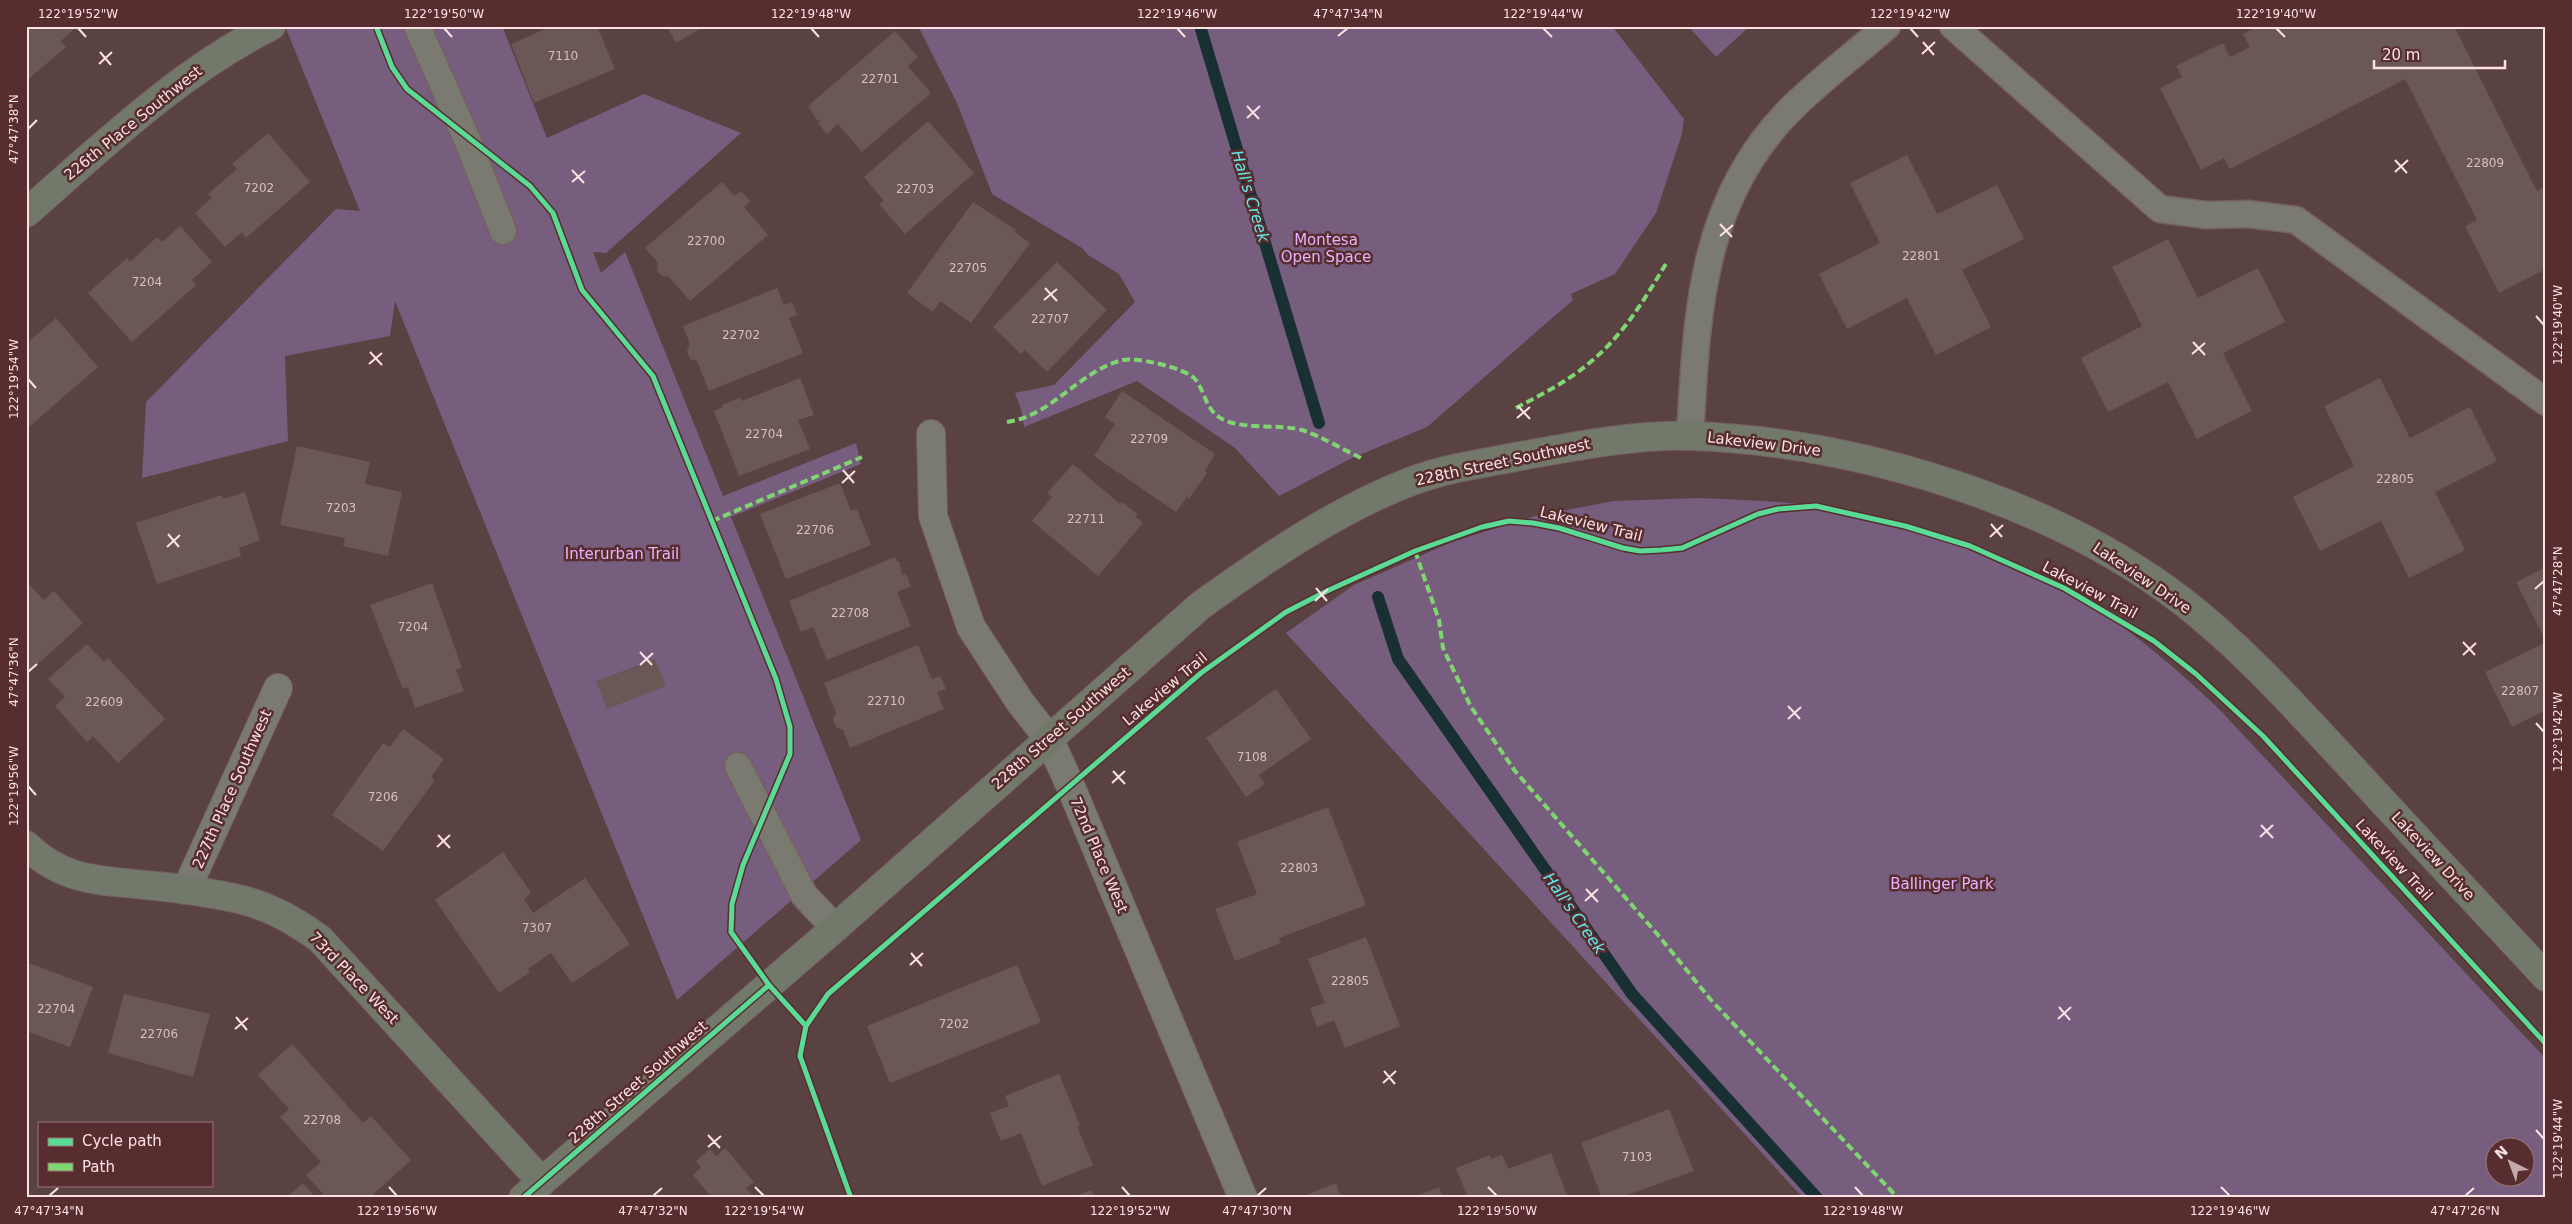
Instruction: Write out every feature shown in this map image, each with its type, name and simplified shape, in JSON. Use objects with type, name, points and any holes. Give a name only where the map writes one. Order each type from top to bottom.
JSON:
[{"type":"street","name":"226th Place Southwest","points":[[26,213],[184,77],[238,43],[271,26]]},
{"type":"street","name":"72nd Place West","points":[[930,434],[933,516],[971,627],[1020,702],[1049,739],[1243,1198]]},
{"type":"street","name":"228th Street Southwest","points":[[532,1190],[835,928],[1201,605],[1255,567],[1363,502],[1417,479],[1471,466],[1592,443],[1690,436]]},
{"type":"street","name":"Lakeview Drive","points":[[1690,436],[1756,441],[1821,450],[1913,472],[2005,503],[2098,546],[2182,601],[2269,679],[2546,977]]},
{"type":"street","name":"227th Place Southwest","points":[[186,890],[278,688]]},
{"type":"street","name":"73rd Place West","points":[[26,845],[54,867],[77,877],[101,882],[186,890],[226,896],[266,907],[297,922],[320,938],[532,1190]]},
{"type":"lane","points":[[417,26],[466,138],[503,230]]},
{"type":"lane","points":[[1690,436],[1699,302],[1710,253],[1724,210],[1747,164],[1786,114],[1887,26]]},
{"type":"lane","points":[[1953,26],[2160,209],[2206,215],[2248,214],[2296,220],[2546,402]]},
{"type":"lane","points":[[738,766],[804,895],[835,928]]},
{"type":"green space","name":"Interurban Trail","points":[[285,26],[502,26],[547,138],[644,94],[741,133],[606,253],[593,252],[601,273],[625,252],[723,496],[856,443],[861,464],[731,517],[861,840],[677,1000],[395,301],[390,336],[285,356],[288,441],[142,478],[146,402],[336,209],[360,211]]},
{"type":"green space","name":"Montesa Open Space","points":[[918,26],[1612,26],[1684,119],[1682,134],[1656,213],[1615,274],[1571,294],[1573,300],[1427,427],[1352,458],[1279,496],[1235,448],[1137,381],[1024,427],[1021,409],[1015,393],[1054,385],[1135,302],[1119,274],[1088,255],[1082,248],[992,194],[957,103]]},
{"type":"green space","points":[[1688,26],[1750,26],[1716,57]]},
{"type":"green space","name":"Ballinger Park","points":[[1698,498],[1753,500],[1827,508],[1858,514],[1993,557],[2063,588],[2121,625],[2172,666],[2220,710],[2546,1059],[2546,1198],[1803,1198],[1286,633],[1354,585],[1452,542],[1535,516],[1614,501]]},
{"type":"building","points":[[26,26],[77,26],[61,41],[66,47],[26,81]]},
{"type":"building","points":[[552,26],[597,26],[615,69],[534,103],[511,44]]},
{"type":"building","points":[[667,26],[705,26],[676,43]]},
{"type":"building","points":[[2259,26],[2454,26],[2537,191],[2546,186],[2546,269],[2499,293],[2465,226],[2477,220],[2405,79],[2230,169],[2224,158],[2201,170],[2160,88],[2182,77],[2176,66],[2223,43],[2230,57],[2250,47],[2243,34]]},
{"type":"building","points":[[895,31],[918,57],[908,66],[931,93],[862,152],[838,124],[827,134],[818,123],[821,121],[817,120],[808,106]]},
{"type":"building","points":[[928,121],[974,173],[905,234],[879,204],[884,201],[864,177]]},
{"type":"building","points":[[268,133],[310,182],[246,238],[242,232],[225,247],[195,213],[212,198],[208,194],[237,169],[232,164]]},
{"type":"building","points":[[1907,155],[1937,214],[1997,185],[2024,239],[1962,270],[1991,327],[1936,355],[1907,298],[1847,329],[1819,274],[1880,243],[1850,183]]},
{"type":"building","points":[[722,182],[734,196],[741,191],[750,201],[744,207],[768,235],[690,301],[669,277],[662,276],[657,270],[658,263],[645,248]]},
{"type":"building","points":[[973,202],[1016,230],[1015,232],[1030,243],[971,323],[940,301],[933,312],[907,293]]},
{"type":"building","points":[[180,226],[212,262],[192,280],[196,285],[132,342],[88,293],[127,258],[130,262],[157,237],[162,242]]},
{"type":"building","points":[[2168,239],[2198,298],[2258,268],[2285,322],[2223,353],[2252,411],[2197,439],[2168,382],[2108,412],[2081,358],[2142,326],[2112,267]]},
{"type":"building","points":[[1057,262],[1107,310],[1047,372],[1025,350],[1021,354],[993,327]]},
{"type":"building","points":[[777,288],[784,305],[792,302],[797,315],[789,318],[803,353],[709,391],[697,361],[690,359],[687,351],[690,344],[683,326]]},
{"type":"building","points":[[56,318],[98,367],[30,426],[26,421],[26,344]]},
{"type":"building","points":[[800,378],[814,415],[798,420],[810,449],[739,476],[714,411],[723,407],[722,405],[740,398],[742,401]]},
{"type":"building","points":[[2380,378],[2410,438],[2470,407],[2497,461],[2435,492],[2465,550],[2409,578],[2381,521],[2320,551],[2293,497],[2354,466],[2324,406]]},
{"type":"building","points":[[1122,391],[1215,454],[1205,471],[1207,473],[1189,499],[1187,497],[1176,512],[1094,456],[1115,424],[1105,417]]},
{"type":"building","points":[[297,446],[370,462],[365,484],[402,492],[388,556],[343,546],[345,538],[280,525]]},
{"type":"building","points":[[1073,464],[1120,504],[1122,502],[1137,514],[1136,517],[1143,523],[1098,576],[1032,521],[1052,497],[1047,493]]},
{"type":"building","points":[[840,483],[851,511],[857,509],[871,545],[786,579],[760,514]]},
{"type":"building","points":[[245,492],[260,540],[239,548],[241,556],[157,584],[136,523],[222,495],[223,499]]},
{"type":"building","points":[[895,557],[897,562],[899,561],[902,575],[906,574],[911,586],[897,592],[911,626],[827,660],[813,627],[801,632],[789,601]]},
{"type":"building","points":[[2546,567],[2546,641],[2516,582]]},
{"type":"building","points":[[26,581],[44,600],[54,591],[83,623],[30,671],[26,667]]},
{"type":"building","points":[[432,583],[462,668],[456,670],[464,691],[415,708],[408,687],[403,689],[370,605]]},
{"type":"building","points":[[2546,642],[2546,710],[2512,727],[2485,672]]},
{"type":"building","points":[[87,644],[104,662],[108,658],[165,719],[118,763],[93,736],[87,742],[55,706],[65,697],[48,679]]},
{"type":"building","points":[[918,645],[932,679],[940,676],[946,689],[937,692],[944,709],[850,748],[843,730],[836,727],[833,719],[836,713],[824,683]]},
{"type":"building","points":[[655,659],[666,686],[607,709],[596,681]]},
{"type":"building","points":[[1276,689],[1311,739],[1259,775],[1265,784],[1246,797],[1206,738]]},
{"type":"building","points":[[403,729],[444,759],[431,777],[435,780],[383,851],[332,815],[383,743],[390,747]]},
{"type":"building","points":[[1328,807],[1366,905],[1279,938],[1281,943],[1235,961],[1215,909],[1257,894],[1237,842]]},
{"type":"building","points":[[503,852],[531,893],[524,899],[533,913],[585,878],[630,944],[572,983],[551,953],[528,969],[530,972],[499,993],[435,900]]},
{"type":"building","points":[[1366,937],[1400,1026],[1345,1048],[1334,1020],[1317,1027],[1310,1008],[1325,1003],[1308,959]]},
{"type":"building","points":[[26,962],[93,987],[70,1047],[26,1031]]},
{"type":"building","points":[[1017,965],[1041,1022],[890,1083],[867,1026]]},
{"type":"building","points":[[124,994],[210,1014],[193,1077],[108,1053]]},
{"type":"building","points":[[292,1044],[363,1123],[371,1116],[411,1160],[369,1198],[345,1198],[341,1194],[337,1198],[327,1198],[306,1175],[321,1162],[280,1117],[289,1109],[258,1075]]},
{"type":"building","points":[[1059,1074],[1080,1125],[1077,1126],[1093,1165],[1042,1186],[1021,1133],[1001,1141],[990,1113],[1009,1106],[1005,1096]]},
{"type":"building","points":[[1669,1109],[1694,1171],[1619,1198],[1602,1198],[1581,1143]]},
{"type":"building","points":[[725,1148],[754,1182],[746,1188],[754,1198],[712,1198],[693,1175],[701,1168],[696,1161],[710,1149],[716,1156]]},
{"type":"building","points":[[1551,1153],[1568,1198],[1468,1198],[1456,1168],[1490,1155],[1491,1159],[1502,1155],[1508,1169]]},
{"type":"building","points":[[303,1183],[316,1198],[286,1198]]},
{"type":"building","points":[[1336,1183],[1341,1198],[1309,1198],[1308,1194]]},
{"type":"building","points":[[1439,1187],[1443,1198],[1412,1198]]},
{"type":"building","points":[[1091,1190],[1095,1198],[1072,1198]]},
{"type":"waterway","name":"Hall's Creek","points":[[1200,26],[1319,423]]},
{"type":"waterway","name":"Hall's Creek","points":[[1378,597],[1398,659],[1632,994],[1817,1198]]},
{"type":"marked path","points":[[1516,408],[1571,377],[1612,342],[1632,317],[1667,262]]},
{"type":"marked path","points":[[1007,422],[1023,418],[1038,411],[1079,382],[1108,365],[1123,360],[1139,360],[1172,367],[1190,375],[1195,379],[1214,413],[1227,421],[1237,424],[1285,427],[1305,431],[1363,459]]},
{"type":"marked path","points":[[712,521],[862,457]]},
{"type":"marked path","points":[[1415,551],[1439,620],[1443,648],[1471,707],[1515,771],[1658,935],[1711,1000],[1898,1198]]},
{"type":"cycle path","points":[[376,26],[392,67],[407,89],[530,186],[553,213],[582,290],[653,376],[776,679],[790,727],[790,754],[743,865],[732,904],[731,932],[769,985],[806,1026]]},
{"type":"cycle path","name":"Lakeview Trail","points":[[851,1198],[800,1056],[806,1026],[828,994],[1201,673],[1286,612],[1329,590],[1415,551],[1482,527],[1509,521],[1559,528],[1623,548],[1640,551],[1661,550],[1682,548],[1758,514],[1778,509],[1816,506],[1905,526],[1970,546],[2064,588],[2154,641],[2196,674],[2263,736],[2546,1044]]},
{"type":"cycle path","points":[[523,1198],[769,985]]}]
